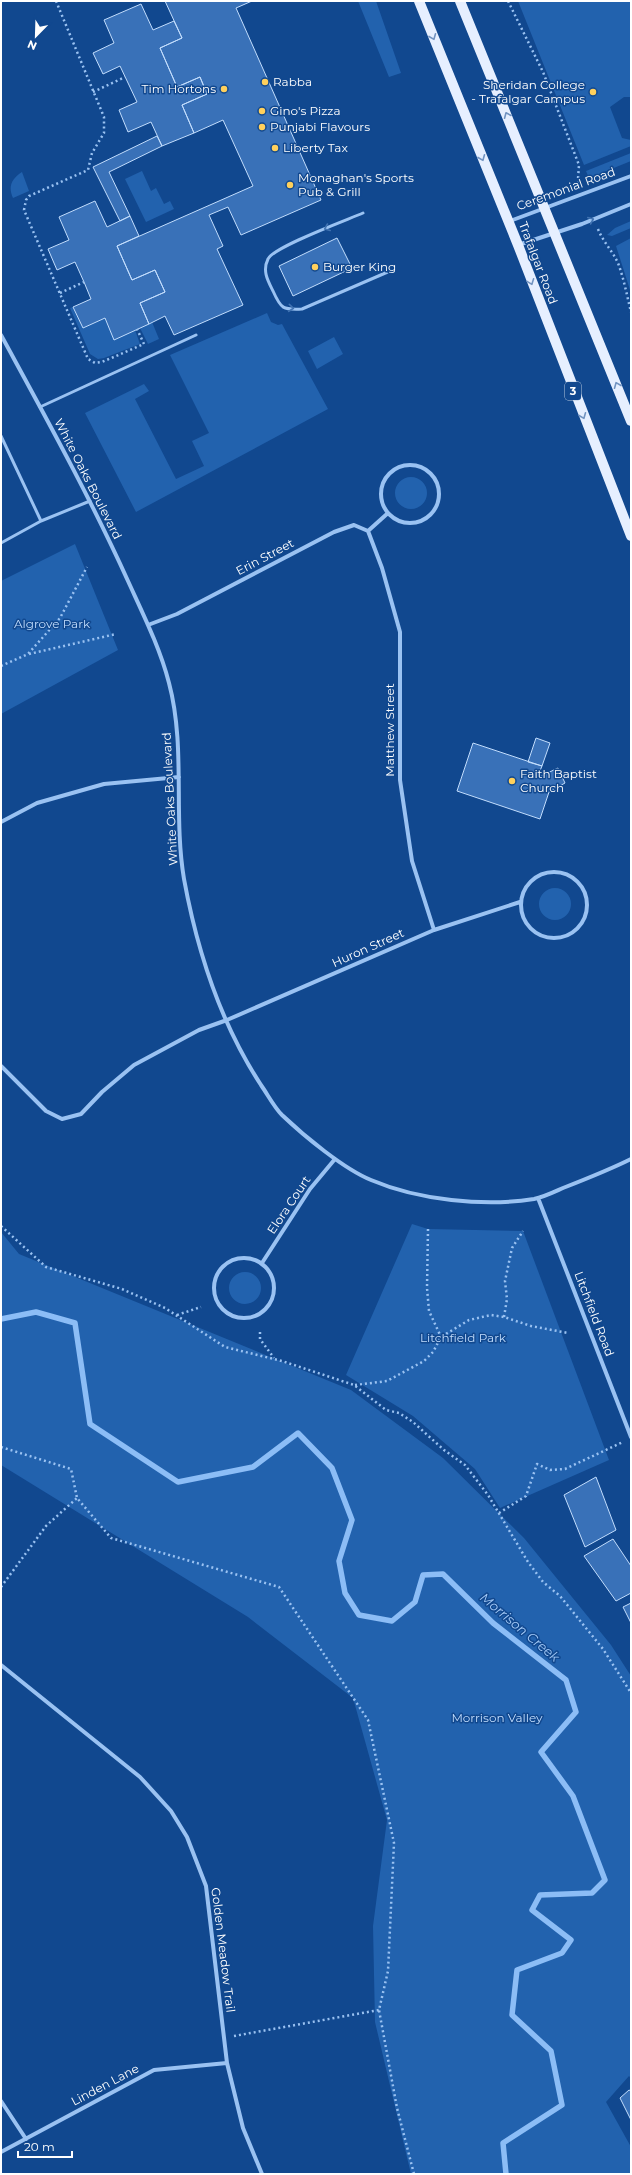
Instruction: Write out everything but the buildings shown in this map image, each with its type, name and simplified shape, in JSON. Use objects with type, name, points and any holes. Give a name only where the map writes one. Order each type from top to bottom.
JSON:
[{"type":"main road","name":"Trafalgar Road","points":[[419,1],[518,245],[631,536]]},
{"type":"main road","points":[[460,1],[631,421]]},
{"type":"street","name":"Ceremonial Road","points":[[508,221],[631,176]]},
{"type":"street","points":[[518,245],[582,224],[631,204]]},
{"type":"street","name":"White Oaks Boulevard","points":[[1,335],[90,501],[148,625],[169,684],[176,717],[179,777],[179,829],[183,875],[192,920],[203,959],[227,1020],[251,1070],[281,1114],[334,1159],[368,1179],[405,1192],[462,1201],[516,1201],[538,1198],[631,1160]]},
{"type":"street","points":[[412,465],[422,467],[430,472],[439,489],[436,508],[431,516],[414,524],[400,521],[388,514],[382,505],[381,490],[386,477],[393,470],[402,466],[412,465]]},
{"type":"street","points":[[368,531],[388,514]]},
{"type":"street","name":"Erin Street","points":[[148,625],[177,614],[334,532],[354,525],[368,531]]},
{"type":"street","name":"Matthew Street","points":[[368,531],[382,568],[400,632],[400,780],[412,861],[434,930]]},
{"type":"street","points":[[1,822],[37,802],[104,784],[179,777]]},
{"type":"street","points":[[548,872],[559,872],[578,882],[584,891],[587,902],[586,913],[582,923],[575,931],[565,936],[554,938],[543,936],[533,931],[526,923],[521,913],[520,902],[526,887],[538,876],[548,872]]},
{"type":"street","name":"Huron Street","points":[[1,1066],[46,1110],[62,1119],[81,1114],[102,1092],[134,1065],[199,1030],[227,1020],[434,930],[520,902]]},
{"type":"street","name":"Elora Court","points":[[262,1263],[310,1189],[334,1159]]},
{"type":"street","name":"Litchfield Road","points":[[538,1198],[631,1437]]},
{"type":"street","points":[[242,1257],[253,1258],[262,1263],[269,1270],[274,1289],[268,1307],[252,1317],[232,1316],[224,1311],[217,1303],[213,1288],[217,1273],[223,1265],[232,1259],[242,1257]]},
{"type":"street","name":"Golden Meadow Trail","points":[[1,1665],[140,1777],[171,1811],[187,1837],[206,1886],[227,2063],[243,2128],[262,2174]]},
{"type":"street","name":"Linden Lane","points":[[1,2152],[154,2070],[227,2063]]},
{"type":"street","points":[[1,2101],[26,2139]]},
{"type":"lane","points":[[363,213],[279,249],[268,258],[265,273],[279,305],[287,310],[302,309],[390,271]]},
{"type":"lane","points":[[40,406],[196,335]]},
{"type":"lane","points":[[1,436],[41,521]]},
{"type":"lane","points":[[1,543],[41,521],[90,501]]},
{"type":"path","points":[[56,1],[104,117],[105,125],[101,139],[92,153],[88,170],[29,196],[24,205],[26,216],[88,359],[91,361],[102,362],[144,344],[137,329]]},
{"type":"path","points":[[508,1],[543,72],[579,165],[578,178]]},
{"type":"path","points":[[94,92],[125,77]]},
{"type":"path","points":[[602,241],[609,246],[618,264],[631,312]]},
{"type":"path","points":[[60,293],[84,282]]},
{"type":"path","points":[[28,654],[60,618],[86,566]]},
{"type":"path","points":[[1,666],[28,654],[116,634]]},
{"type":"path","points":[[1,1226],[46,1268],[122,1289],[176,1315],[225,1347],[274,1359],[354,1385],[386,1410],[399,1413],[413,1422],[444,1450],[465,1465],[499,1513],[528,1562],[543,1582],[560,1596],[603,1649],[631,1693]]},
{"type":"path","points":[[428,1229],[427,1288],[429,1311],[441,1337]]},
{"type":"path","points":[[504,1317],[507,1299],[505,1282],[512,1248],[523,1231]]},
{"type":"path","points":[[176,1315],[201,1307]]},
{"type":"path","points":[[354,1385],[387,1381],[394,1378],[424,1361],[433,1352],[441,1337],[469,1320],[491,1315],[504,1317],[530,1326],[568,1333]]},
{"type":"path","points":[[260,1332],[260,1339],[274,1359]]},
{"type":"path","points":[[499,1513],[526,1496],[538,1464],[550,1470],[565,1469],[625,1442]]},
{"type":"path","points":[[1,1447],[71,1469],[77,1498],[111,1538],[279,1587],[346,1684],[368,1720],[394,1843],[388,1971],[379,2010],[397,2108],[414,2174]]},
{"type":"path","points":[[1,1587],[46,1526],[77,1498]]},
{"type":"path","points":[[224,2038],[379,2010]]},
{"type":"green space","points":[[358,1],[376,1],[401,73],[389,77]]},
{"type":"green space","name":"Sheridan College - Trafalgar Campus","points":[[518,1],[631,1],[631,97],[624,97],[610,107],[622,138],[631,140],[631,146],[584,165]]},
{"type":"green space","points":[[631,153],[631,161],[589,178],[586,171]]},
{"type":"green space","points":[[142,171],[151,191],[156,188],[164,204],[170,201],[174,209],[146,222],[125,179]]},
{"type":"green space","points":[[22,172],[29,191],[13,198],[11,187],[13,180]]},
{"type":"green space","points":[[631,221],[631,228],[612,236],[607,235],[615,228]]},
{"type":"green space","points":[[631,238],[631,293],[616,246]]},
{"type":"green space","points":[[73,307],[83,328],[105,318],[114,339],[135,330],[140,344],[98,359],[90,354],[70,308]]},
{"type":"green space","points":[[267,313],[271,322],[278,325],[282,324],[328,409],[136,512],[85,413],[144,384],[149,391],[135,399],[176,479],[204,466],[192,441],[209,433],[170,355]]},
{"type":"green space","points":[[152,322],[159,339],[148,344],[140,328]]},
{"type":"green space","points":[[334,337],[343,354],[317,369],[308,351]]},
{"type":"green space","points":[[408,477],[414,477],[424,484],[427,493],[426,499],[420,506],[414,509],[408,509],[398,502],[395,496],[395,490],[402,480]]},
{"type":"green space","name":"Algrove Park","points":[[75,544],[118,650],[1,714],[1,581]]},
{"type":"green space","points":[[552,888],[558,888],[568,895],[571,904],[570,910],[564,917],[558,920],[552,920],[542,913],[539,907],[539,901],[546,891]]},
{"type":"green space","name":"Litchfield Park","points":[[412,1224],[428,1229],[523,1231],[609,1460],[500,1508],[475,1469],[413,1416],[346,1375]]},
{"type":"green space","name":"Morrison Valley","points":[[1,1232],[19,1254],[351,1390],[443,1458],[524,1538],[611,1645],[631,1676],[631,2078],[629,2076],[606,2102],[631,2147],[631,2174],[411,2174],[375,2022],[373,1926],[387,1820],[353,1698],[248,1617],[1,1465]]},
{"type":"green space","points":[[242,1272],[248,1272],[258,1279],[261,1288],[260,1294],[254,1301],[248,1304],[242,1304],[232,1297],[229,1291],[229,1285],[236,1275]]},
{"type":"waterway","name":"Morrison Creek","points":[[1,1319],[36,1312],[75,1323],[90,1424],[178,1482],[253,1467],[298,1433],[332,1468],[352,1520],[339,1561],[345,1593],[359,1615],[392,1621],[415,1602],[423,1575],[443,1574],[493,1623],[566,1680],[576,1712],[541,1752],[573,1796],[605,1880],[592,1893],[540,1895],[532,1910],[571,1940],[562,1953],[517,1970],[512,2015],[551,2051],[562,2105],[503,2143],[506,2174]]},
{"type":"place","name":"Rabba","points":[[265,82]]},
{"type":"place","name":"Tim Hortons","points":[[224,89]]},
{"type":"place","name":"Sheridan College - Trafalgar Campus","points":[[593,92]]},
{"type":"place","name":"Gino's Pizza","points":[[262,111]]},
{"type":"place","name":"Punjabi Flavours","points":[[262,127]]},
{"type":"place","name":"Liberty Tax","points":[[275,148]]},
{"type":"place","name":"Monaghan's Sports Pub & Grill","points":[[290,185]]},
{"type":"place","name":"Burger King","points":[[315,267]]},
{"type":"place","name":"Faith Baptist Church","points":[[512,781]]}]
